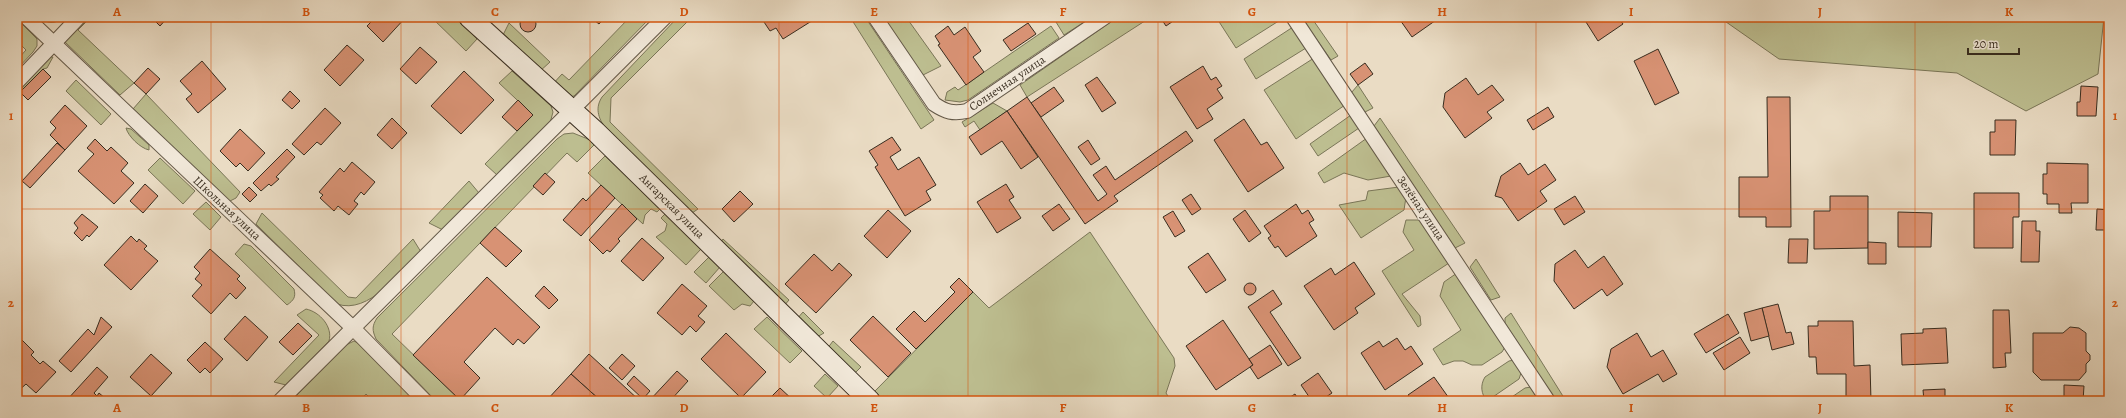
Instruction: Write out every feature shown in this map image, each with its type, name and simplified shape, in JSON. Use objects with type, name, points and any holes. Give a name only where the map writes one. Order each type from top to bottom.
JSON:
[{"type":"street","name":"Школьная улица","points":[[26,17],[353,328],[425,401]]},
{"type":"street","points":[[17,82],[79,17]]},
{"type":"street","name":"Ангарская улица","points":[[469,17],[572,110],[870,401]]},
{"type":"street","points":[[280,401],[665,17]]},
{"type":"street","name":"Солнечная улица","points":[[874,17],[934,104],[944,111],[955,113],[967,111],[1105,17]]},
{"type":"street","name":"Зелёная улица","points":[[1293,17],[1548,401]]},
{"type":"green space","points":[[40,17],[65,17],[59,21],[49,22]]},
{"type":"green space","points":[[79,17],[91,17],[78,30],[134,83],[120,95],[65,42],[65,36]]},
{"type":"green space","points":[[431,17],[455,17],[477,39],[466,51]]},
{"type":"green space","points":[[630,17],[651,17],[574,96],[567,98],[551,86],[562,74],[569,80]]},
{"type":"green space","points":[[678,17],[692,17],[611,98],[610,122],[698,209],[692,213],[605,128],[598,112],[602,97]]},
{"type":"green space","points":[[850,17],[865,17],[934,120],[921,129]]},
{"type":"green space","points":[[882,17],[906,17],[941,66],[923,75]]},
{"type":"green space","points":[[1063,17],[1092,17],[1064,35],[1056,22]]},
{"type":"green space","points":[[1118,17],[1151,17],[1027,97],[1020,85]]},
{"type":"green space","points":[[1216,17],[1285,17],[1236,48]]},
{"type":"green space","points":[[1301,17],[1311,17],[1338,56],[1331,60]]},
{"type":"green space","points":[[1719,17],[2104,17],[2098,74],[2026,111],[1957,73],[1779,59]]},
{"type":"green space","points":[[509,23],[550,62],[539,72],[502,37]]},
{"type":"green space","points":[[22,24],[37,39],[37,46],[17,69],[17,60],[26,50],[17,41],[17,31]]},
{"type":"green space","points":[[1051,26],[1059,38],[968,100],[960,102],[945,100],[947,92],[955,87],[958,90]]},
{"type":"green space","points":[[1293,27],[1306,48],[1256,79],[1244,59]]},
{"type":"green space","points":[[50,57],[53,57],[47,68],[43,69],[17,95],[17,85]]},
{"type":"green space","points":[[1314,58],[1345,105],[1296,139],[1264,90]]},
{"type":"green space","points":[[512,71],[551,106],[553,112],[550,123],[497,175],[485,164],[533,115],[499,83]]},
{"type":"green space","points":[[76,80],[111,114],[101,125],[66,91]]},
{"type":"green space","points":[[1358,85],[1373,108],[1363,113],[1351,93]]},
{"type":"green space","points":[[146,94],[240,192],[236,198],[230,201],[133,109]]},
{"type":"green space","points":[[993,103],[1007,111],[980,130],[974,121],[965,127],[962,122]]},
{"type":"green space","points":[[1351,115],[1359,128],[1318,156],[1310,144]]},
{"type":"green space","points":[[1380,118],[1465,243],[1455,248],[1374,126]]},
{"type":"green space","points":[[126,128],[131,129],[149,145],[149,150],[142,147],[135,141],[129,135]]},
{"type":"green space","points":[[573,133],[588,139],[594,145],[577,162],[567,153],[392,334],[461,401],[436,401],[376,339],[373,328],[375,321],[557,139],[564,134]]},
{"type":"green space","points":[[1367,138],[1391,176],[1368,180],[1344,173],[1324,183],[1318,173]]},
{"type":"green space","points":[[605,156],[660,209],[657,212],[651,209],[645,215],[643,224],[588,173]]},
{"type":"green space","points":[[160,158],[195,191],[183,204],[148,170]]},
{"type":"green space","points":[[469,181],[479,193],[443,230],[429,223]]},
{"type":"green space","points":[[1399,187],[1406,197],[1404,210],[1361,238],[1339,205],[1366,200],[1368,191]]},
{"type":"green space","points":[[206,202],[221,217],[210,230],[193,214]]},
{"type":"green space","points":[[262,213],[348,297],[356,298],[413,239],[421,252],[394,280],[372,298],[349,306],[337,304],[256,224]]},
{"type":"green space","points":[[665,214],[701,249],[686,265],[656,237],[665,231],[667,224],[661,218]]},
{"type":"green space","points":[[1406,220],[1421,220],[1449,263],[1402,294],[1420,316],[1421,325],[1418,327],[1382,271],[1414,250],[1403,232]]},
{"type":"green space","points":[[1090,232],[1174,358],[1175,366],[1166,393],[1171,401],[881,401],[873,393],[973,292],[989,308]]},
{"type":"green space","points":[[723,239],[789,300],[783,307],[719,245]]},
{"type":"green space","points":[[244,244],[251,246],[294,289],[295,294],[291,302],[287,305],[235,254]]},
{"type":"green space","points":[[709,257],[720,267],[706,283],[694,272]]},
{"type":"green space","points":[[1476,259],[1500,297],[1491,300],[1470,267]]},
{"type":"green space","points":[[724,271],[754,301],[750,306],[742,304],[734,310],[709,286]]},
{"type":"green space","points":[[1457,273],[1505,347],[1502,352],[1482,365],[1472,365],[1463,361],[1454,361],[1443,365],[1433,349],[1461,330],[1440,296],[1444,282]]},
{"type":"green space","points":[[306,309],[316,313],[324,321],[329,331],[329,341],[286,385],[274,382],[319,335],[297,315]]},
{"type":"green space","points":[[803,312],[824,333],[815,338],[796,320]]},
{"type":"green space","points":[[1511,313],[1566,401],[1556,401],[1505,323],[1505,318]]},
{"type":"green space","points":[[767,317],[802,351],[790,363],[754,329]]},
{"type":"green space","points":[[354,341],[358,343],[411,395],[406,401],[373,401],[366,394],[360,401],[291,401],[346,345]]},
{"type":"green space","points":[[833,341],[861,367],[854,374],[827,349]]},
{"type":"green space","points":[[1514,360],[1521,373],[1519,379],[1487,401],[1483,395],[1482,389],[1482,383],[1485,377],[1509,361]]},
{"type":"green space","points":[[825,374],[838,386],[827,398],[814,386]]},
{"type":"green space","points":[[1531,387],[1540,401],[1506,401],[1525,388]]},
{"type":"building","points":[[528,16],[534,18],[536,24],[534,30],[528,32],[522,30],[520,24],[522,18]]},
{"type":"building","points":[[151,17],[168,17],[160,26]]},
{"type":"building","points":[[376,17],[406,17],[383,42],[367,26]]},
{"type":"building","points":[[581,17],[605,17],[599,24],[594,20],[582,20]]},
{"type":"building","points":[[765,17],[818,17],[783,39],[776,28],[770,31],[762,19]]},
{"type":"building","points":[[1160,17],[1179,17],[1166,26]]},
{"type":"building","points":[[1398,17],[1438,17],[1439,18],[1412,37]]},
{"type":"building","points":[[1593,17],[1618,17],[1623,24],[1598,41],[1586,22]]},
{"type":"building","points":[[1028,23],[1036,34],[1011,51],[1003,40]]},
{"type":"building","points":[[948,26],[954,35],[965,27],[981,51],[973,57],[984,72],[966,85],[938,45],[940,44],[935,36]]},
{"type":"building","points":[[347,45],[364,60],[340,86],[324,70]]},
{"type":"building","points":[[420,47],[437,62],[416,84],[400,69]]},
{"type":"building","points":[[1658,49],[1679,93],[1655,105],[1634,61]]},
{"type":"building","points":[[202,61],[226,89],[198,113],[186,99],[192,94],[180,81]]},
{"type":"building","points":[[1365,63],[1373,74],[1358,85],[1350,74]]},
{"type":"building","points":[[1203,66],[1211,80],[1216,77],[1222,86],[1217,89],[1223,98],[1207,109],[1213,119],[1197,129],[1170,87]]},
{"type":"building","points":[[148,68],[160,79],[146,94],[134,83]]},
{"type":"building","points":[[43,69],[51,77],[28,100],[20,92]]},
{"type":"building","points":[[464,71],[494,100],[461,134],[431,106]]},
{"type":"building","points":[[1097,77],[1116,103],[1102,112],[1085,85]]},
{"type":"building","points":[[1466,78],[1478,95],[1492,85],[1504,100],[1487,112],[1492,118],[1465,138],[1443,107],[1445,93]]},
{"type":"building","points":[[2081,86],[2098,87],[2096,116],[2077,116],[2077,102],[2080,102]]},
{"type":"building","points":[[1054,87],[1064,101],[1041,117],[1031,103]]},
{"type":"building","points":[[290,91],[300,101],[292,109],[282,100]]},
{"type":"building","points":[[1027,97],[1098,201],[1107,194],[1093,175],[1106,166],[1115,180],[1186,131],[1193,141],[1114,196],[1118,201],[1085,224],[1007,111]]},
{"type":"building","points":[[1767,97],[1790,97],[1791,227],[1766,227],[1766,217],[1739,217],[1739,177],[1768,177]]},
{"type":"building","points":[[518,100],[533,115],[517,131],[502,117]]},
{"type":"building","points":[[65,105],[87,126],[65,150],[50,135],[56,128],[50,122]]},
{"type":"building","points":[[1548,107],[1554,117],[1533,130],[1527,120]]},
{"type":"building","points":[[325,108],[341,123],[321,145],[317,142],[304,155],[292,144]]},
{"type":"building","points":[[1007,111],[1038,157],[1021,169],[1002,141],[981,155],[969,137]]},
{"type":"building","points":[[392,118],[407,133],[392,149],[377,135]]},
{"type":"building","points":[[1244,119],[1261,145],[1267,142],[1284,168],[1248,192],[1214,140]]},
{"type":"building","points":[[1995,120],[2016,120],[2015,155],[1990,155],[1990,132],[1995,132]]},
{"type":"building","points":[[240,129],[265,153],[248,171],[240,163],[236,167],[220,151]]},
{"type":"building","points":[[892,137],[901,150],[890,157],[898,170],[919,157],[936,185],[926,191],[931,200],[905,216],[875,167],[878,165],[869,151]]},
{"type":"building","points":[[95,139],[107,151],[111,147],[128,163],[121,171],[134,183],[114,204],[78,171],[94,154],[87,148]]},
{"type":"building","points":[[1088,140],[1100,159],[1091,165],[1078,147]]},
{"type":"building","points":[[57,143],[65,150],[30,188],[22,181]]},
{"type":"building","points":[[287,149],[295,157],[276,177],[279,179],[271,186],[269,184],[261,191],[253,183]]},
{"type":"building","points":[[352,162],[375,182],[364,195],[361,192],[354,201],[358,204],[349,215],[338,206],[334,211],[320,198],[323,195],[319,192],[340,168],[344,172]]},
{"type":"building","points":[[1520,163],[1528,175],[1545,164],[1556,180],[1540,191],[1547,201],[1518,221],[1502,198],[1495,196],[1501,176]]},
{"type":"building","points":[[2047,163],[2088,164],[2088,203],[2071,203],[2072,213],[2059,213],[2059,204],[2047,204],[2047,194],[2043,194],[2043,174],[2047,174]]},
{"type":"building","points":[[545,173],[555,182],[543,195],[533,186]]},
{"type":"building","points":[[145,184],[158,196],[143,213],[130,201]]},
{"type":"building","points":[[1006,184],[1014,197],[1009,200],[1021,218],[997,233],[977,202]]},
{"type":"building","points":[[601,185],[615,198],[581,236],[563,220],[583,198],[586,201]]},
{"type":"building","points":[[249,187],[257,195],[250,202],[242,194]]},
{"type":"building","points":[[740,191],[753,204],[734,222],[722,209]]},
{"type":"building","points":[[1974,193],[2019,193],[2019,217],[2013,217],[2013,248],[1974,248]]},
{"type":"building","points":[[1191,194],[1201,209],[1192,215],[1182,200]]},
{"type":"building","points":[[1575,196],[1585,212],[1564,225],[1554,209]]},
{"type":"building","points":[[1830,196],[1868,196],[1868,248],[1814,249],[1814,211],[1830,211]]},
{"type":"building","points":[[622,204],[637,219],[618,239],[620,241],[610,252],[607,250],[603,254],[589,240]]},
{"type":"building","points":[[1059,204],[1070,219],[1053,231],[1042,216]]},
{"type":"building","points":[[1296,204],[1302,214],[1308,210],[1314,220],[1309,223],[1317,236],[1286,257],[1278,246],[1275,248],[1268,238],[1271,236],[1264,226]]},
{"type":"building","points":[[2097,209],[2109,210],[2109,230],[2096,230]]},
{"type":"building","points":[[888,210],[911,231],[887,258],[864,236]]},
{"type":"building","points":[[1245,210],[1261,233],[1249,242],[1233,219]]},
{"type":"building","points":[[1173,211],[1185,231],[1175,237],[1163,217]]},
{"type":"building","points":[[1898,212],[1932,213],[1931,247],[1898,247]]},
{"type":"building","points":[[82,214],[98,227],[89,237],[87,235],[82,241],[74,233],[78,228],[74,223]]},
{"type":"building","points":[[2022,221],[2036,221],[2036,231],[2040,231],[2039,262],[2021,262]]},
{"type":"building","points":[[495,227],[522,251],[506,267],[480,243]]},
{"type":"building","points":[[131,236],[137,242],[139,239],[147,246],[144,249],[158,261],[131,290],[104,265]]},
{"type":"building","points":[[642,238],[664,258],[643,281],[621,261]]},
{"type":"building","points":[[1789,239],[1808,239],[1807,263],[1788,263]]},
{"type":"building","points":[[1868,242],[1886,243],[1886,264],[1868,264]]},
{"type":"building","points":[[210,249],[240,276],[237,279],[246,288],[236,299],[230,293],[211,314],[192,296],[202,285],[195,279],[200,273],[194,267]]},
{"type":"building","points":[[1575,250],[1588,268],[1604,256],[1623,284],[1607,296],[1602,289],[1574,309],[1554,281],[1555,264]]},
{"type":"building","points":[[1208,253],[1226,280],[1206,293],[1188,267]]},
{"type":"building","points":[[814,254],[832,271],[839,263],[852,275],[816,313],[785,284]]},
{"type":"building","points":[[1354,262],[1375,294],[1355,308],[1358,313],[1334,330],[1304,286],[1331,268],[1335,275]]},
{"type":"building","points":[[487,277],[540,327],[524,344],[518,339],[513,345],[495,328],[464,362],[480,378],[460,400],[413,355]]},
{"type":"building","points":[[959,278],[973,292],[916,349],[896,329],[914,311],[925,322],[955,292],[950,287]]},
{"type":"building","points":[[1248,283],[1252,283],[1256,289],[1252,295],[1248,295],[1244,291],[1244,287]]},
{"type":"building","points":[[682,284],[707,306],[698,316],[705,322],[696,332],[690,326],[682,335],[657,313]]},
{"type":"building","points":[[544,286],[558,300],[549,309],[535,296]]},
{"type":"building","points":[[1273,290],[1282,304],[1270,312],[1301,358],[1288,366],[1248,307]]},
{"type":"building","points":[[1778,304],[1786,333],[1791,332],[1794,344],[1772,350],[1762,308]]},
{"type":"building","points":[[1762,308],[1769,336],[1751,341],[1744,313]]},
{"type":"building","points":[[1993,310],[2009,310],[2011,353],[2005,353],[2006,367],[1993,368]]},
{"type":"building","points":[[1728,314],[1739,333],[1706,353],[1694,334]]},
{"type":"building","points":[[245,316],[268,337],[247,361],[224,339]]},
{"type":"building","points":[[873,316],[911,353],[888,377],[850,340]]},
{"type":"building","points":[[101,317],[112,327],[71,372],[59,361],[88,329],[94,335]]},
{"type":"building","points":[[1223,320],[1253,365],[1216,390],[1186,346]]},
{"type":"building","points":[[1818,321],[1853,321],[1854,366],[1870,365],[1871,401],[1846,401],[1846,374],[1817,374],[1816,357],[1809,357],[1808,326],[1818,326]]},
{"type":"building","points":[[298,323],[312,336],[293,355],[279,342]]},
{"type":"building","points":[[2070,327],[2079,328],[2086,333],[2086,351],[2090,355],[2090,360],[2086,364],[2086,372],[2079,380],[2041,380],[2033,372],[2033,333],[2063,333]]},
{"type":"building","points":[[1946,328],[1948,363],[1902,365],[1901,334],[1923,333],[1923,329]]},
{"type":"building","points":[[726,333],[766,372],[741,398],[701,359]]},
{"type":"building","points":[[1637,333],[1651,357],[1663,350],[1677,374],[1663,382],[1658,374],[1623,394],[1607,367],[1611,349]]},
{"type":"building","points":[[1740,337],[1750,353],[1724,370],[1713,353]]},
{"type":"building","points":[[1397,338],[1405,350],[1411,346],[1423,364],[1385,390],[1361,353],[1379,341],[1383,347]]},
{"type":"building","points":[[21,339],[34,352],[31,355],[40,364],[43,361],[56,372],[36,393],[26,384],[17,392],[17,343]]},
{"type":"building","points":[[205,342],[223,359],[210,373],[205,368],[200,373],[187,360]]},
{"type":"building","points":[[1270,345],[1282,364],[1258,379],[1250,367],[1253,365],[1249,359]]},
{"type":"building","points":[[151,354],[172,373],[151,396],[130,377]]},
{"type":"building","points":[[589,354],[640,401],[601,401],[571,374]]},
{"type":"building","points":[[622,354],[635,366],[622,380],[609,368]]},
{"type":"building","points":[[97,367],[108,377],[94,393],[97,396],[99,393],[106,399],[104,401],[66,401]]},
{"type":"building","points":[[677,371],[688,381],[670,401],[649,401]]},
{"type":"building","points":[[1318,373],[1332,393],[1320,401],[1312,401],[1301,385]]},
{"type":"building","points":[[571,374],[601,401],[546,401]]},
{"type":"building","points":[[634,376],[650,391],[643,399],[627,384]]},
{"type":"building","points":[[1434,377],[1451,401],[1412,401],[1408,395]]},
{"type":"building","points":[[2064,385],[2084,386],[2083,401],[2064,401]]},
{"type":"building","points":[[780,388],[794,401],[767,401]]},
{"type":"building","points":[[1945,389],[1945,401],[1924,401],[1923,390]]},
{"type":"building","points":[[1295,394],[1299,401],[1284,401]]}]
